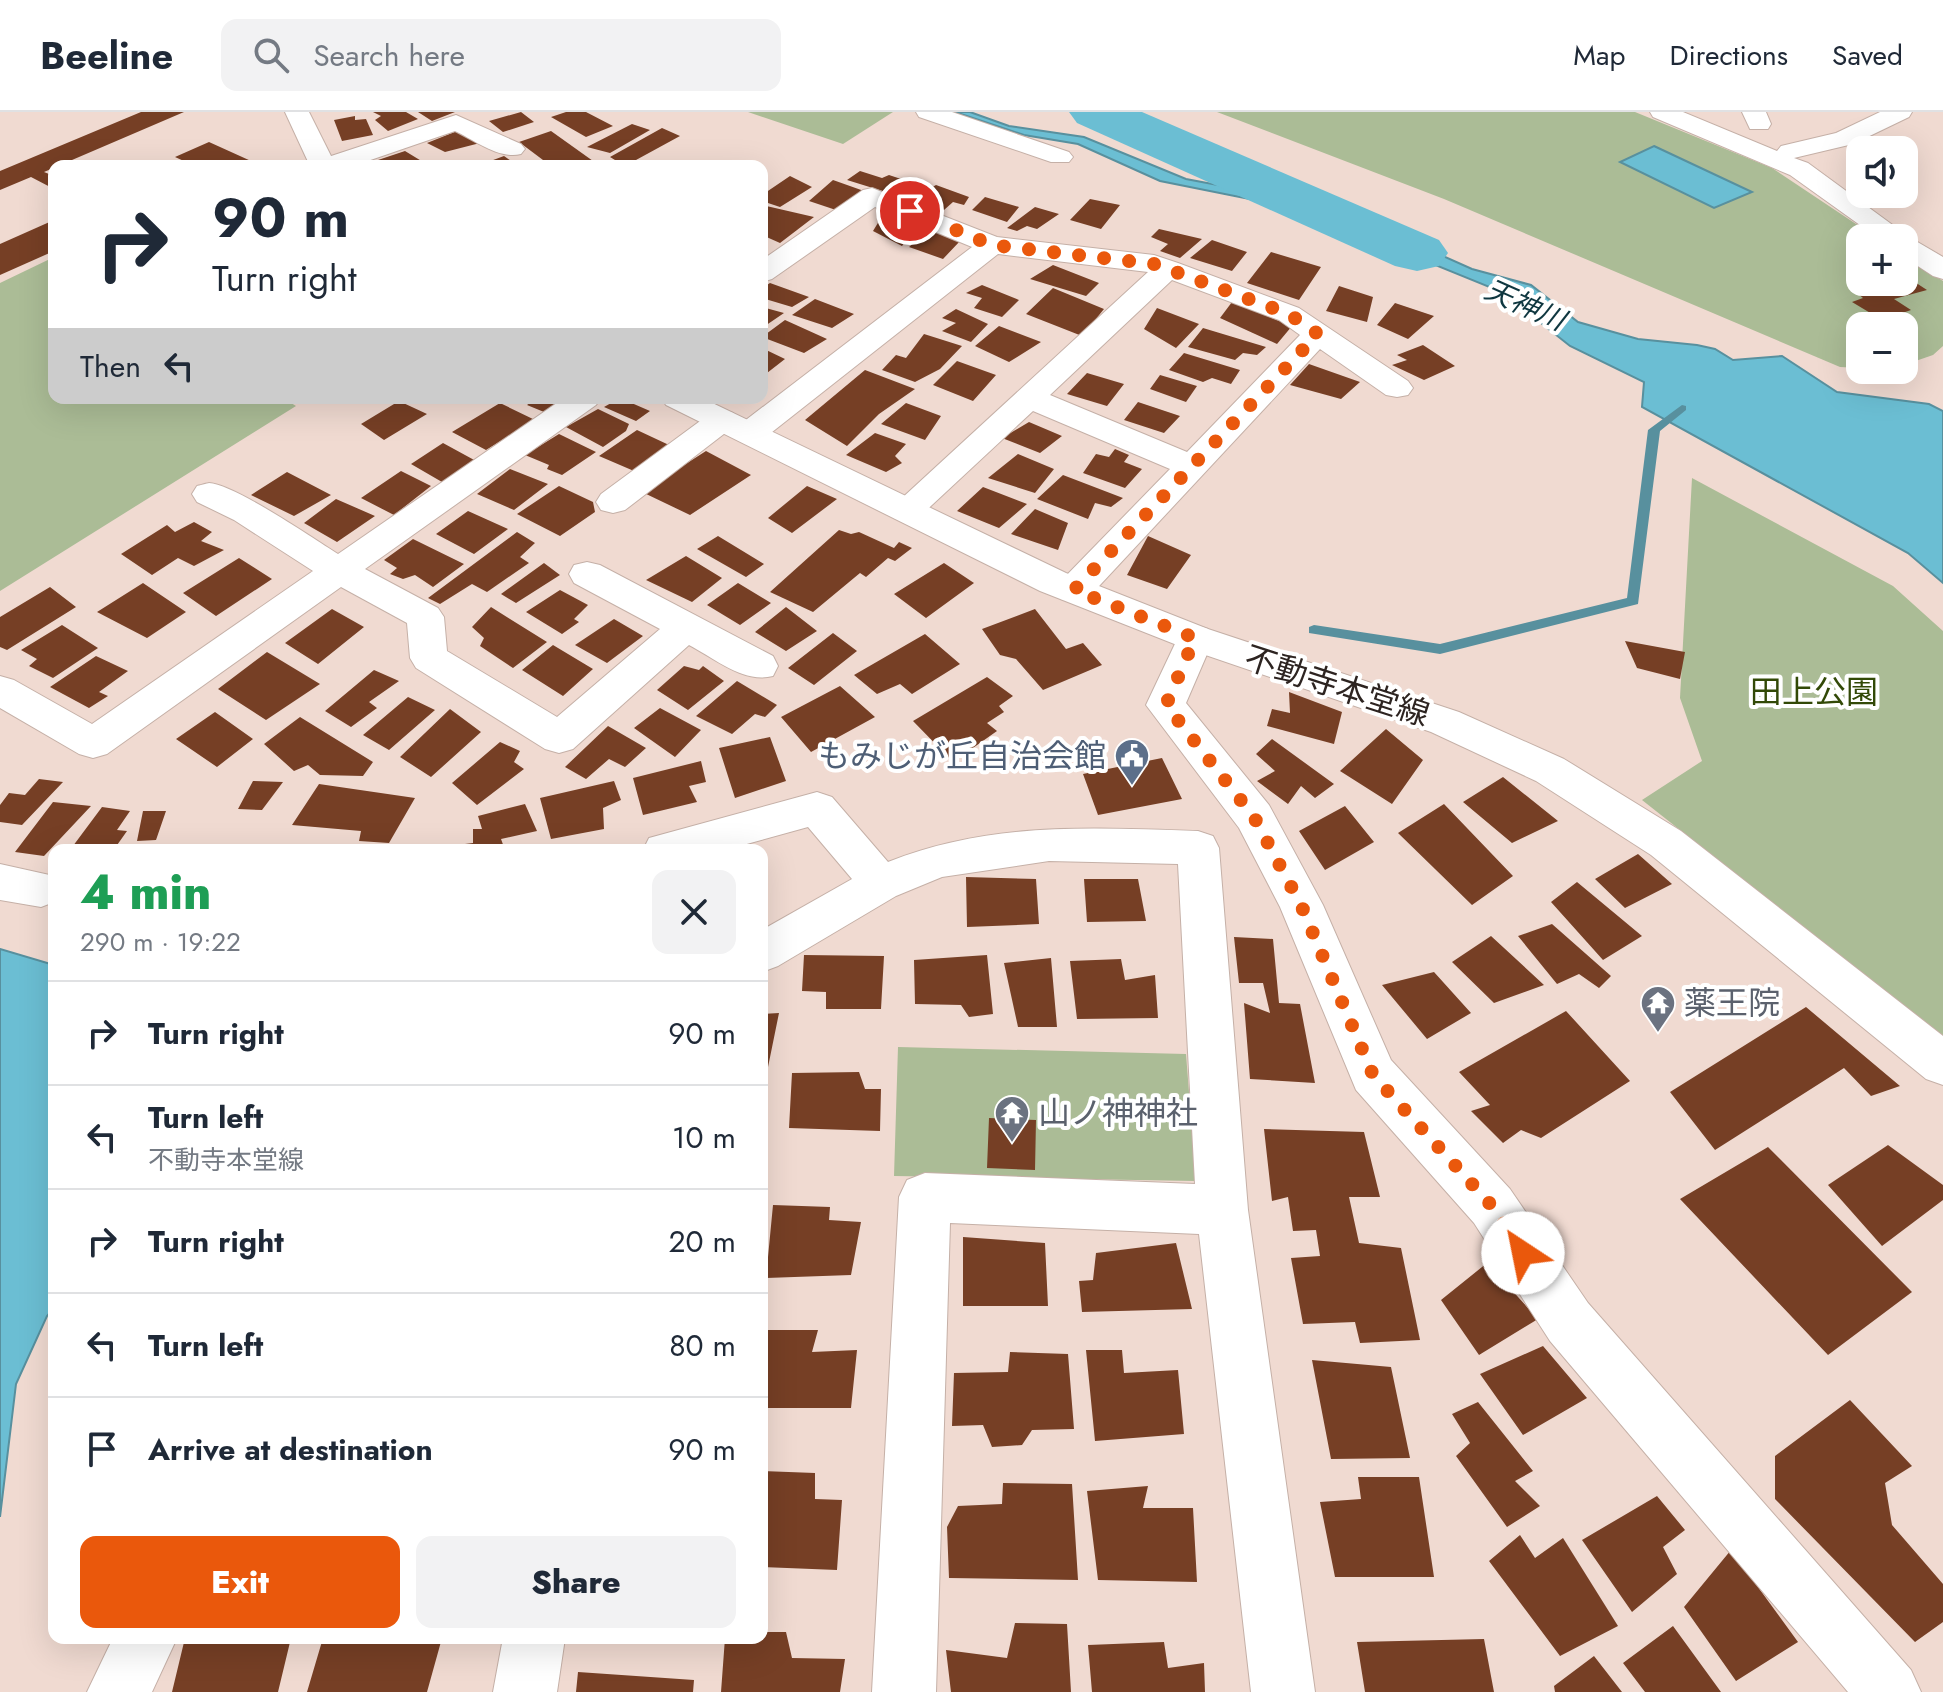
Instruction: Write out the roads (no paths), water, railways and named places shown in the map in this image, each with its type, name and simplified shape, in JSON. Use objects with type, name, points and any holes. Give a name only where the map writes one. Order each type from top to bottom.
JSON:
[{"type":"street","points":[[297,112],[323,160]]},
{"type":"street","points":[[928,112],[1060,157]]},
{"type":"street","points":[[1662,112],[1795,160],[1900,112]]},
{"type":"street","points":[[1750,116],[1795,160],[1878,224]]},
{"type":"street","points":[[344,160],[456,122],[512,149]]},
{"type":"street","points":[[768,269],[872,196],[992,245],[1154,264],[1168,269],[1289,314],[1397,388]]},
{"type":"street","points":[[768,403],[992,245]]},
{"type":"street","points":[[1918,253],[1943,270]]},
{"type":"street","points":[[906,510],[1168,269]]},
{"type":"street","points":[[1074,590],[1318,334]]},
{"type":"street","points":[[1028,397],[1192,466]]},
{"type":"street","points":[[0,690],[93,743],[577,404]]},
{"type":"street","name":"不動寺本堂線","points":[[690,404],[1074,590],[1195,638],[1445,722],[1550,770],[1666,843],[1943,1064]]},
{"type":"street","points":[[613,502],[767,404]]},
{"type":"street","points":[[209,494],[246,512],[340,571],[425,617],[429,658],[559,738],[686,627]]},
{"type":"street","points":[[587,574],[759,666]]},
{"type":"street","points":[[1195,638],[1166,705],[1254,817],[1301,905],[1373,1075],[1492,1206],[1569,1322],[1889,1692]]},
{"type":"street","points":[[686,844],[817,808],[881,884]]},
{"type":"street","points":[[768,950],[881,884],[937,861],[1049,844],[1198,848],[1222,1210],[1283,1692]]},
{"type":"street","points":[[904,1692],[925,1197],[1222,1210]]},
{"type":"street","points":[[119,1692],[143,1644]]},
{"type":"street","points":[[525,1692],[533,1644]]},
{"type":"water","points":[[955,112],[970,112],[1009,126],[1084,137],[1186,179],[1308,202],[1367,222],[1472,269],[1531,285],[1578,322],[1638,339],[1715,349],[1733,360],[1782,356],[1837,392],[1929,404],[1943,411],[1943,583],[1908,553],[1642,407],[1644,382],[1570,346],[1502,292],[1295,208],[1160,181],[1078,144],[1024,135]]},
{"type":"water","points":[[1654,146],[1752,192],[1714,208],[1620,162]]},
{"type":"water","points":[[0,949],[48,963],[48,1315],[16,1384],[0,1517]]},
{"type":"waterway","name":"天神川","points":[[1096,112],[1417,253]]},
{"type":"waterway","points":[[1314,630],[1440,649],[1633,601],[1654,430],[1682,408]]},
{"type":"place","name":"もみじが丘自治会館","points":[[1132,787]]},
{"type":"place","name":"薬王院","points":[[1658,1034]]},
{"type":"place","name":"山ノ神神社","points":[[1012,1144]]},
{"type":"park label","name":"田上公園","points":[[1814,692]]}]
